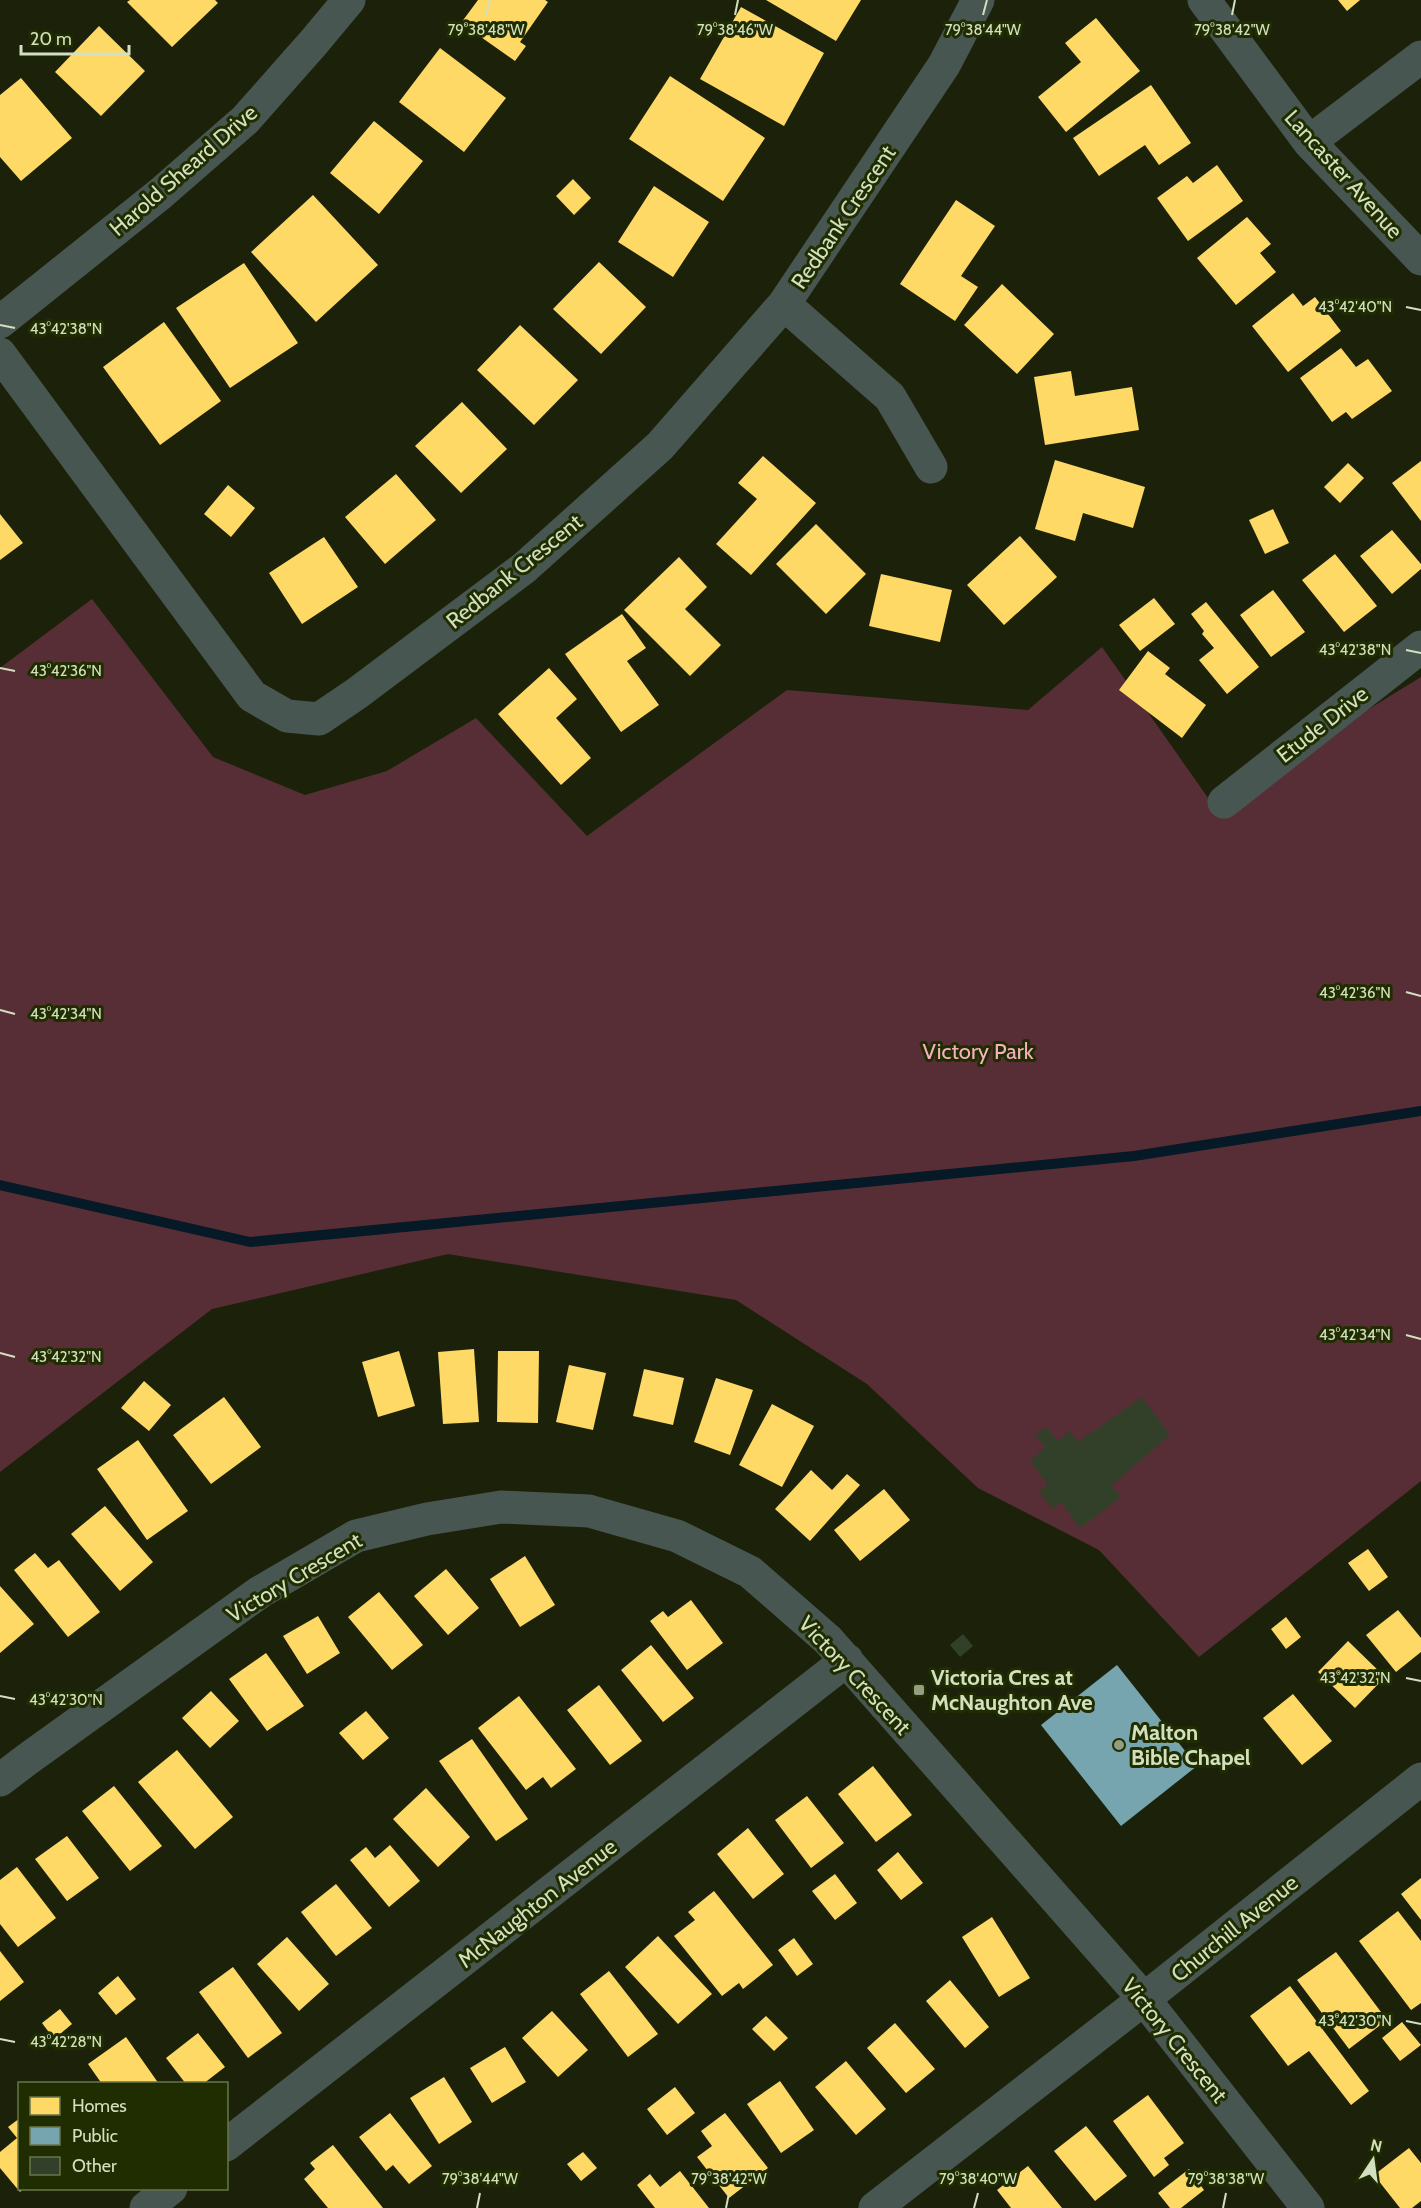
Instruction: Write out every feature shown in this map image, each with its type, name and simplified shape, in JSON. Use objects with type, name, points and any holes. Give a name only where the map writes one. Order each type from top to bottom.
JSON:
[{"type":"street","name":"Harold Sheard Drive","points":[[0,322],[160,194],[245,120],[349,0]]},
{"type":"street","name":"Redbank Crescent","points":[[0,354],[252,696],[286,716],[319,719],[356,694],[524,568],[660,446],[784,304],[944,65],[978,0]]},
{"type":"street","name":"Lancaster Avenue","points":[[1204,0],[1309,142],[1421,259]]},
{"type":"street","points":[[1309,142],[1421,57]]},
{"type":"street","points":[[784,304],[890,397],[931,467]]},
{"type":"street","name":"Etude Drive","points":[[1224,802],[1421,647]]},
{"type":"street","name":"Victory Crescent","points":[[0,1780],[260,1592],[356,1536],[427,1519],[501,1507],[589,1511],[677,1536],[750,1572],[828,1640],[847,1660],[1144,1999],[1308,2208]]},
{"type":"street","name":"McNaughton Avenue","points":[[228,2143],[847,1660]]},
{"type":"street","name":"Churchill Avenue","points":[[875,2208],[1144,1999],[1421,1779]]},
{"type":"street","points":[[146,2208],[168,2190]]},
{"type":"green space","name":"Victory Park","points":[[92,599],[213,757],[305,795],[387,771],[476,718],[587,836],[787,690],[1028,710],[1102,647],[1213,805],[1421,677],[1421,1481],[1199,1657],[1099,1550],[978,1488],[867,1384],[736,1300],[448,1254],[212,1309],[0,1472],[0,668]]},
{"type":"building: Homes","points":[[130,0],[215,0],[218,3],[172,47],[127,2]]},
{"type":"building: Homes","points":[[478,0],[545,0],[548,2],[520,42],[526,46],[515,61],[461,23]]},
{"type":"building: Homes","points":[[766,0],[861,0],[836,41]]},
{"type":"building: Homes","points":[[1338,0],[1360,0],[1347,11]]},
{"type":"building: Homes","points":[[741,7],[824,53],[784,126],[700,79]]},
{"type":"building: Homes","points":[[1096,18],[1140,71],[1066,132],[1038,97],[1081,62],[1065,43]]},
{"type":"building: Homes","points":[[99,26],[145,71],[101,116],[55,72]]},
{"type":"building: Homes","points":[[440,48],[506,98],[464,152],[399,102]]},
{"type":"building: Homes","points":[[670,76],[765,138],[723,201],[629,139]]},
{"type":"building: Homes","points":[[21,78],[72,138],[21,181],[0,157],[0,95]]},
{"type":"building: Homes","points":[[1151,85],[1191,143],[1159,165],[1145,145],[1099,176],[1073,138]]},
{"type":"building: Homes","points":[[374,121],[423,161],[379,214],[330,173]]},
{"type":"building: Homes","points":[[1217,165],[1243,201],[1188,241],[1157,198],[1187,176],[1193,183]]},
{"type":"building: Homes","points":[[573,179],[591,198],[574,215],[556,196]]},
{"type":"building: Homes","points":[[654,186],[709,222],[673,277],[618,242]]},
{"type":"building: Homes","points":[[313,195],[378,265],[316,322],[251,252]]},
{"type":"building: Homes","points":[[956,200],[995,226],[961,276],[978,287],[955,321],[900,284]]},
{"type":"building: Homes","points":[[1247,217],[1271,244],[1260,253],[1276,272],[1236,305],[1197,258]]},
{"type":"building: Homes","points":[[599,262],[646,307],[601,354],[553,309]]},
{"type":"building: Homes","points":[[244,263],[298,343],[230,388],[176,308]]},
{"type":"building: Homes","points":[[1002,284],[1054,334],[1017,374],[964,325]]},
{"type":"building: Homes","points":[[1293,293],[1303,306],[1315,297],[1341,331],[1288,372],[1252,326]]},
{"type":"building: Homes","points":[[164,322],[221,401],[160,445],[103,367]]},
{"type":"building: Homes","points":[[520,325],[578,380],[534,425],[477,370]]},
{"type":"building: Homes","points":[[1341,348],[1356,367],[1368,359],[1392,391],[1352,419],[1346,412],[1332,422],[1300,378]]},
{"type":"building: Homes","points":[[1071,371],[1075,396],[1132,387],[1139,430],[1045,445],[1034,377]]},
{"type":"building: Homes","points":[[462,402],[507,449],[461,493],[415,446]]},
{"type":"building: Homes","points":[[763,456],[816,503],[751,575],[716,544],[757,499],[738,483]]},
{"type":"building: Homes","points":[[1055,460],[1145,487],[1133,528],[1083,513],[1075,541],[1035,529]]},
{"type":"building: Homes","points":[[1421,461],[1421,521],[1392,483]]},
{"type":"building: Homes","points":[[1348,463],[1364,478],[1340,503],[1324,487]]},
{"type":"building: Homes","points":[[396,474],[436,520],[385,564],[345,517]]},
{"type":"building: Homes","points":[[228,485],[255,508],[231,537],[204,514]]},
{"type":"building: Homes","points":[[1273,509],[1289,543],[1265,554],[1249,520]]},
{"type":"building: Homes","points":[[0,514],[23,543],[0,560]]},
{"type":"building: Homes","points":[[816,524],[866,574],[826,614],[776,564]]},
{"type":"building: Homes","points":[[1392,530],[1421,564],[1421,569],[1392,594],[1360,556]]},
{"type":"building: Homes","points":[[1020,536],[1057,577],[1004,625],[967,585]]},
{"type":"building: Homes","points":[[324,537],[358,587],[302,624],[269,573]]},
{"type":"building: Homes","points":[[1335,554],[1377,606],[1344,632],[1302,580]]},
{"type":"building: Homes","points":[[679,557],[707,587],[685,609],[721,645],[690,676],[624,610]]},
{"type":"building: Homes","points":[[881,574],[952,590],[940,642],[869,626]]},
{"type":"building: Homes","points":[[1273,590],[1305,632],[1271,657],[1240,615]]},
{"type":"building: Homes","points":[[1154,598],[1175,624],[1140,651],[1119,625]]},
{"type":"building: Homes","points":[[1206,602],[1259,667],[1227,694],[1199,660],[1214,648],[1202,634],[1204,631],[1191,614]]},
{"type":"building: Homes","points":[[622,614],[646,648],[627,661],[659,705],[621,732],[565,654]]},
{"type":"building: Homes","points":[[1148,651],[1170,668],[1165,674],[1206,705],[1182,738],[1119,690]]},
{"type":"building: Homes","points":[[549,668],[577,699],[556,718],[591,758],[561,785],[498,714]]},
{"type":"building: Homes","points":[[474,1349],[479,1422],[443,1424],[438,1352]]},
{"type":"building: Homes","points":[[399,1351],[415,1406],[378,1417],[362,1362]]},
{"type":"building: Homes","points":[[498,1351],[539,1351],[538,1423],[497,1422]]},
{"type":"building: Homes","points":[[569,1365],[606,1373],[593,1430],[556,1422]]},
{"type":"building: Homes","points":[[644,1369],[684,1378],[673,1425],[633,1416]]},
{"type":"building: Homes","points":[[716,1378],[753,1390],[730,1455],[694,1442]]},
{"type":"building: Homes","points":[[144,1381],[171,1405],[149,1431],[121,1408]]},
{"type":"building: Homes","points":[[224,1397],[261,1447],[211,1484],[173,1435]]},
{"type":"building: Homes","points":[[772,1404],[814,1426],[782,1487],[739,1465]]},
{"type":"building: Homes","points":[[138,1440],[188,1511],[147,1540],[97,1469]]},
{"type":"building: Homes","points":[[811,1470],[832,1490],[847,1474],[860,1485],[810,1541],[775,1509]]},
{"type":"building: Homes","points":[[884,1489],[910,1520],[860,1561],[834,1530]]},
{"type":"building: Homes","points":[[105,1506],[153,1562],[120,1591],[71,1534]]},
{"type":"building: Homes","points":[[1368,1549],[1388,1577],[1369,1591],[1348,1563]]},
{"type":"building: Homes","points":[[35,1553],[48,1568],[59,1560],[100,1612],[68,1637],[14,1570]]},
{"type":"building: Homes","points":[[525,1556],[555,1605],[520,1627],[490,1579]]},
{"type":"building: Homes","points":[[446,1569],[479,1608],[448,1635],[414,1596]]},
{"type":"building: Homes","points":[[0,1586],[34,1624],[0,1653]]},
{"type":"building: Homes","points":[[379,1592],[423,1645],[392,1670],[348,1617]]},
{"type":"building: Homes","points":[[691,1600],[723,1643],[687,1670],[650,1621],[663,1611],[668,1617]]},
{"type":"building: Homes","points":[[1398,1610],[1421,1638],[1421,1652],[1396,1672],[1366,1635]]},
{"type":"building: Homes","points":[[318,1616],[340,1653],[307,1674],[283,1636]]},
{"type":"building: Homes","points":[[1286,1617],[1301,1637],[1286,1649],[1271,1629]]},
{"type":"building: Homes","points":[[1348,1641],[1385,1677],[1355,1708],[1318,1672]]},
{"type":"building: Homes","points":[[651,1645],[694,1698],[663,1722],[621,1670]]},
{"type":"building: Homes","points":[[266,1653],[304,1706],[267,1731],[229,1679]]},
{"type":"building: Homes","points":[[599,1685],[642,1741],[610,1765],[567,1710]]},
{"type":"building: Homes","points":[[211,1691],[239,1721],[210,1748],[182,1718]]},
{"type":"building: Homes","points":[[1293,1694],[1332,1741],[1302,1765],[1263,1718]]},
{"type":"building: Homes","points":[[519,1696],[576,1769],[551,1788],[543,1777],[526,1790],[478,1728]]},
{"type":"building: Homes","points":[[366,1711],[389,1738],[363,1760],[339,1733]]},
{"type":"building: Homes","points":[[472,1739],[528,1819],[496,1841],[439,1761]]},
{"type":"building: Homes","points":[[177,1750],[233,1817],[195,1849],[138,1782]]},
{"type":"building: Homes","points":[[873,1766],[912,1815],[876,1842],[838,1794]]},
{"type":"building: Homes","points":[[114,1786],[162,1846],[130,1871],[82,1811]]},
{"type":"building: Homes","points":[[426,1788],[470,1837],[438,1867],[393,1819]]},
{"type":"building: Homes","points":[[807,1796],[844,1843],[811,1868],[775,1820]]},
{"type":"building: Homes","points":[[748,1828],[784,1874],[753,1899],[717,1854]]},
{"type":"building: Homes","points":[[67,1836],[99,1878],[67,1901],[35,1859]]},
{"type":"building: Homes","points":[[390,1845],[420,1881],[389,1907],[350,1860],[366,1847],[375,1858]]},
{"type":"building: Homes","points":[[898,1852],[923,1883],[901,1900],[877,1870]]},
{"type":"building: Homes","points":[[17,1867],[56,1918],[18,1947],[0,1924],[0,1880]]},
{"type":"building: Homes","points":[[835,1874],[857,1903],[835,1920],[812,1891]]},
{"type":"building: Homes","points":[[1421,1878],[1421,1920],[1401,1894]]},
{"type":"building: Homes","points":[[336,1884],[372,1928],[336,1956],[301,1912]]},
{"type":"building: Homes","points":[[714,1891],[773,1965],[743,1989],[739,1983],[722,1996],[674,1936],[695,1920],[688,1912]]},
{"type":"building: Homes","points":[[1398,1911],[1421,1941],[1421,2003],[1411,2010],[1359,1941]]},
{"type":"building: Homes","points":[[992,1917],[1030,1978],[999,1997],[962,1937]]},
{"type":"building: Homes","points":[[658,1936],[712,1994],[678,2024],[625,1967]]},
{"type":"building: Homes","points":[[287,1937],[329,1984],[299,2011],[257,1964]]},
{"type":"building: Homes","points":[[794,1938],[813,1964],[797,1976],[778,1950]]},
{"type":"building: Homes","points":[[0,1951],[24,1982],[0,2001]]},
{"type":"building: Homes","points":[[1336,1952],[1387,2020],[1349,2049],[1297,1980]]},
{"type":"building: Homes","points":[[233,1967],[282,2033],[248,2058],[199,1992]]},
{"type":"building: Homes","points":[[609,1971],[658,2034],[628,2057],[580,1994]]},
{"type":"building: Homes","points":[[118,1976],[136,1999],[116,2015],[98,1993]]},
{"type":"building: Homes","points":[[950,1980],[989,2027],[965,2048],[926,2001]]},
{"type":"building: Homes","points":[[1290,1986],[1369,2091],[1351,2105],[1309,2051],[1288,2066],[1250,2016]]},
{"type":"building: Homes","points":[[60,2009],[72,2024],[54,2039],[42,2023]]},
{"type":"building: Homes","points":[[552,2011],[588,2050],[558,2077],[522,2038]]},
{"type":"building: Homes","points":[[766,2016],[788,2038],[774,2051],[752,2029]]},
{"type":"building: Homes","points":[[1402,2022],[1421,2045],[1400,2061],[1382,2038]]},
{"type":"building: Homes","points":[[895,2023],[935,2069],[906,2093],[867,2048]]},
{"type":"building: Homes","points":[[198,2033],[225,2067],[206,2082],[184,2082],[166,2058]]},
{"type":"building: Homes","points":[[126,2037],[158,2082],[101,2082],[88,2064]]},
{"type":"building: Homes","points":[[505,2047],[526,2082],[492,2103],[470,2068]]},
{"type":"building: Homes","points":[[846,2061],[886,2109],[856,2135],[815,2087]]},
{"type":"building: Homes","points":[[444,2077],[472,2122],[439,2144],[410,2098]]},
{"type":"building: Homes","points":[[780,2081],[814,2130],[781,2153],[747,2104]]},
{"type":"building: Homes","points":[[675,2087],[695,2113],[667,2135],[647,2109]]},
{"type":"building: Homes","points":[[1148,2095],[1184,2143],[1164,2158],[1169,2165],[1154,2177],[1113,2121]]},
{"type":"building: Homes","points":[[390,2113],[432,2166],[409,2184],[393,2165],[386,2171],[359,2137]]},
{"type":"building: Homes","points":[[725,2113],[768,2168],[729,2198],[697,2157],[712,2146],[701,2131]]},
{"type":"building: Homes","points":[[18,2120],[18,2190],[0,2168],[0,2152],[17,2138],[8,2127]]},
{"type":"building: Homes","points":[[1086,2126],[1127,2176],[1095,2201],[1054,2151]]},
{"type":"building: Homes","points":[[333,2145],[383,2208],[328,2208],[304,2179],[315,2169],[310,2163]]},
{"type":"building: Homes","points":[[1409,2148],[1421,2163],[1421,2201],[1412,2208],[1400,2208],[1374,2175]]},
{"type":"building: Homes","points":[[583,2152],[597,2168],[581,2181],[567,2164]]},
{"type":"building: Homes","points":[[1028,2166],[1062,2208],[1011,2208],[997,2190]]},
{"type":"building: Homes","points":[[1189,2169],[1204,2190],[1181,2208],[1170,2208],[1158,2193]]},
{"type":"building: Homes","points":[[680,2171],[709,2208],[655,2208],[637,2185],[650,2174],[660,2187]]},
{"type":"building: Public","name":"Malton Bible Chapel","points":[[1117,1665],[1197,1766],[1121,1826],[1041,1725]]},
{"type":"building: Other","points":[[1142,1397],[1170,1435],[1111,1486],[1121,1497],[1080,1528],[1061,1502],[1053,1509],[1039,1492],[1048,1485],[1030,1461],[1045,1447],[1035,1435],[1046,1427],[1058,1441],[1070,1431],[1078,1442]]},
{"type":"building: Other","points":[[963,1634],[973,1646],[960,1657],[950,1645]]},
{"type":"waterway","points":[[0,1185],[250,1242],[1134,1156],[1421,1111]]},
{"type":"place","name":"Victoria Cres at McNaughton Ave","points":[[919,1690]]},
{"type":"place","name":"Malton Bible Chapel","points":[[1119,1745]]}]
